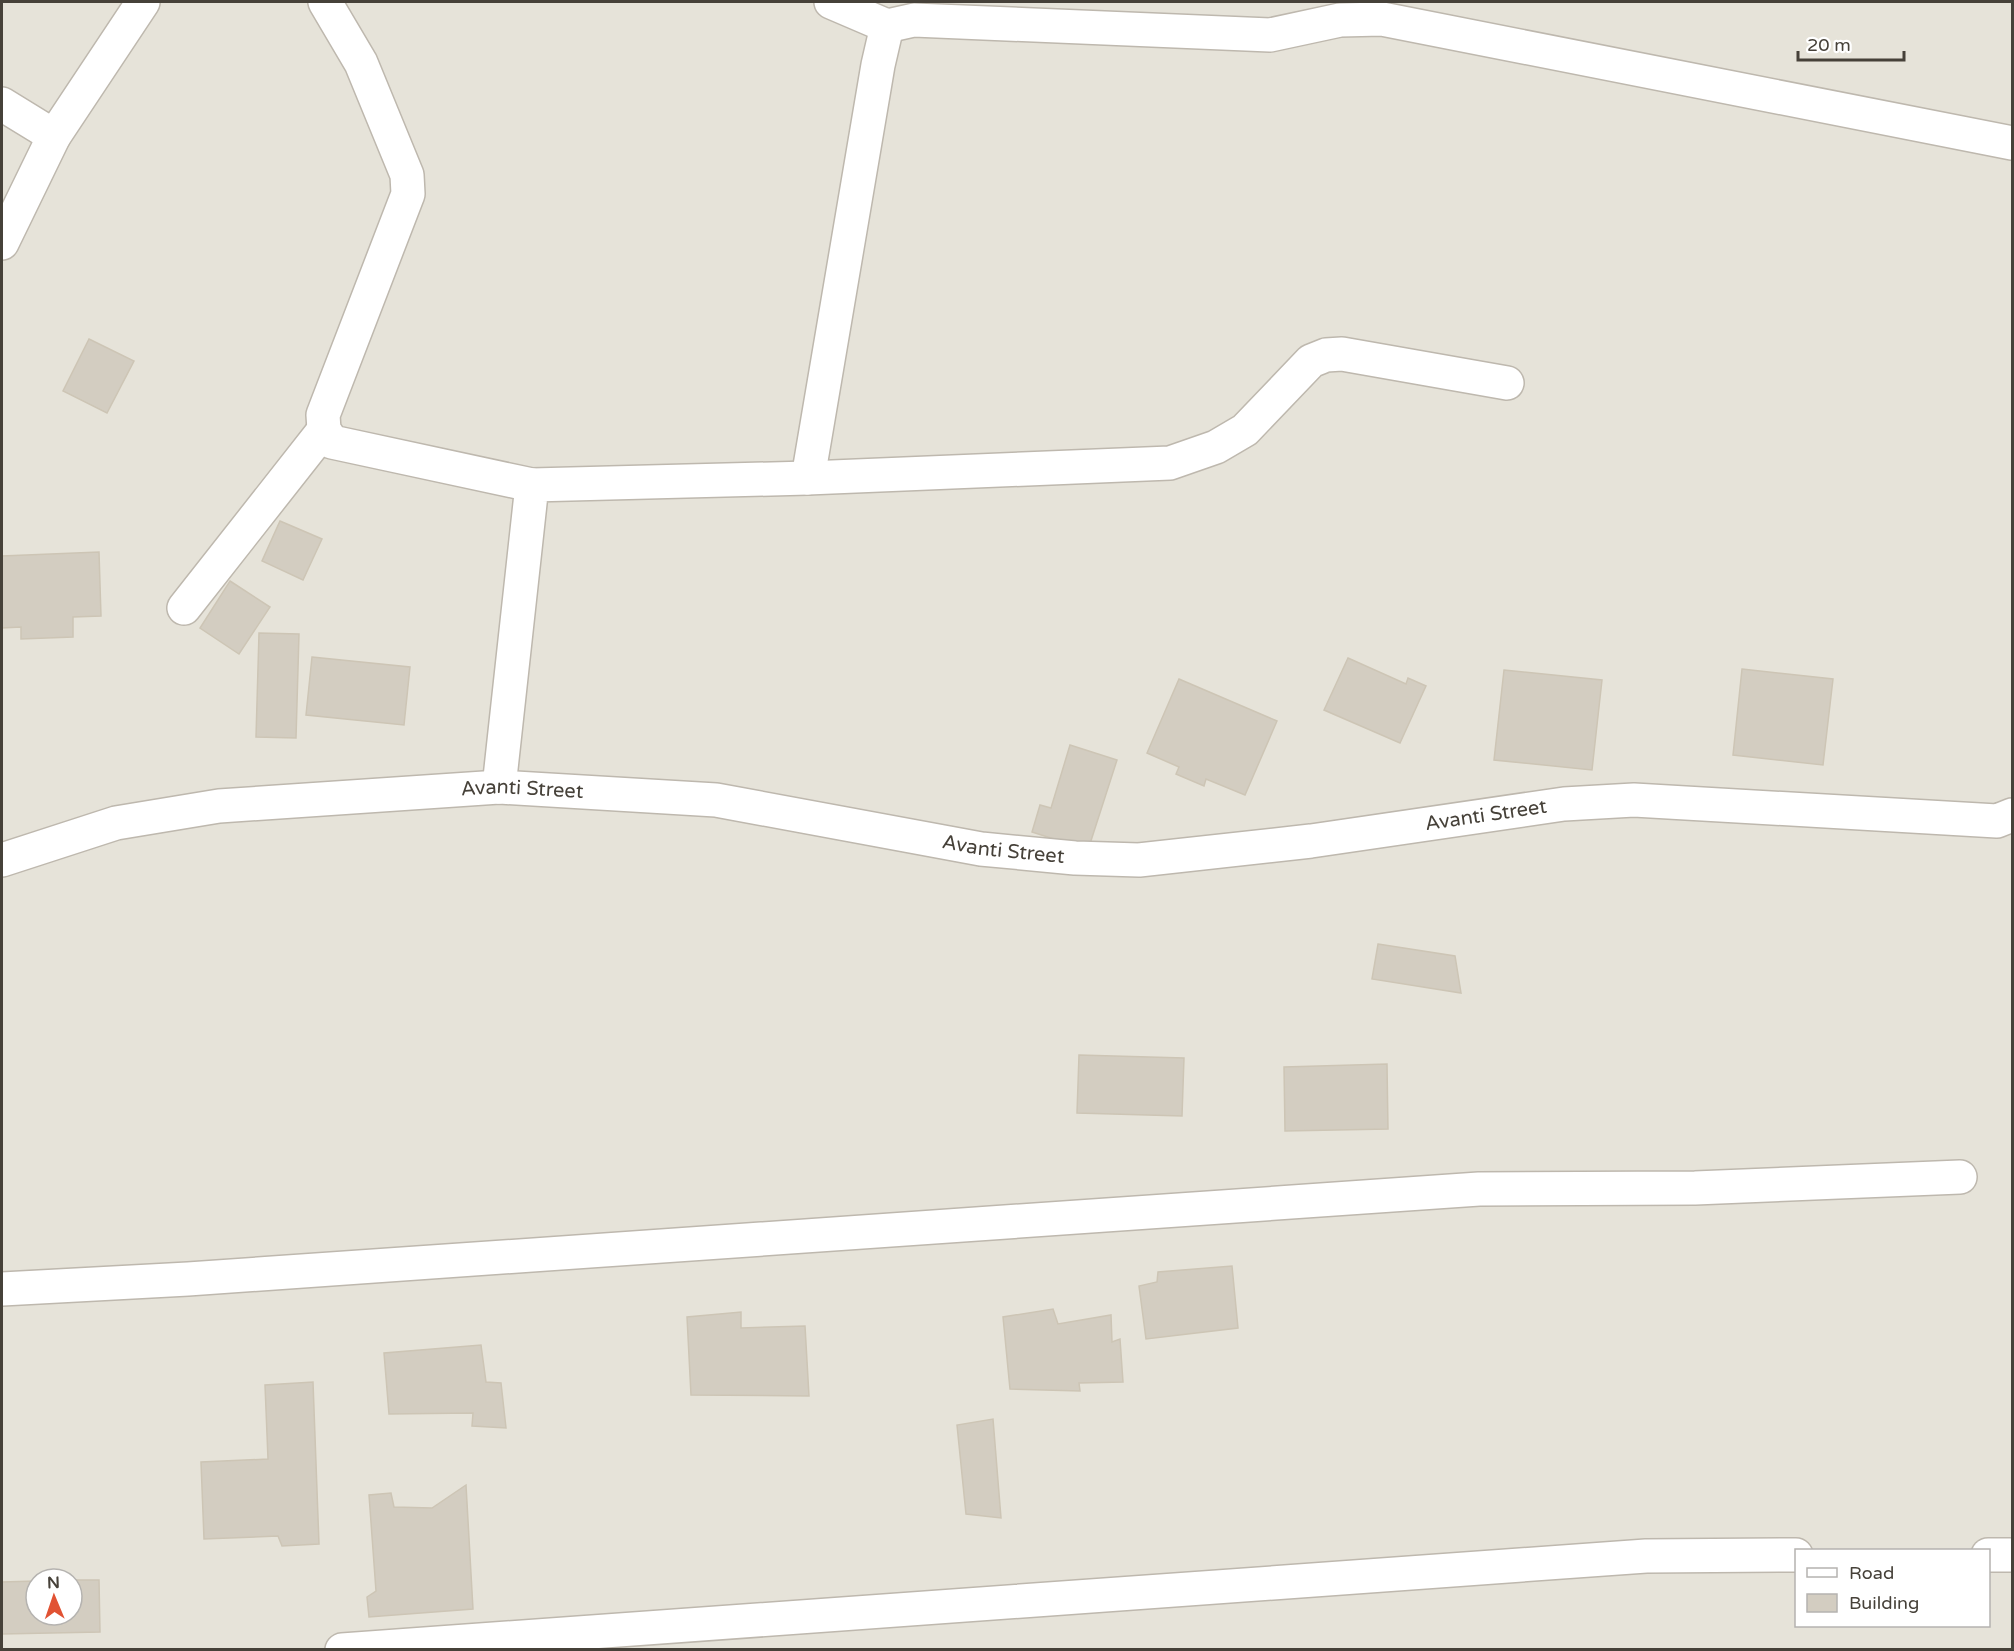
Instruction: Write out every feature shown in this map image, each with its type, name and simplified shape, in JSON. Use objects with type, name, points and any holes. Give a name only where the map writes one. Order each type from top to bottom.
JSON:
[{"type":"street","points":[[2,243],[54,136],[143,2]]},
{"type":"street","points":[[325,2],[361,63],[407,175],[408,194],[323,415],[324,430],[332,442],[532,486],[808,478],[1170,463],[1216,447],[1245,430],[1311,361],[1326,355],[1342,354],[1507,383]]},
{"type":"street","points":[[831,2],[887,26],[914,21],[1045,13],[1270,35],[1340,20],[1382,20],[2013,143]]},
{"type":"street","points":[[808,478],[876,76],[887,26]]},
{"type":"street","points":[[2,104],[54,136]]},
{"type":"street","points":[[184,608],[324,430]]},
{"type":"street","points":[[499,787],[532,486]]},
{"type":"street","name":"Avanti Street","points":[[2,860],[116,823],[219,806],[499,787],[716,800],[981,849],[1076,858],[1138,860],[1311,841],[1564,804],[1634,800],[1997,821],[2013,815]]},
{"type":"street","points":[[2,1289],[200,1278],[1479,1189],[1695,1188],[1960,1177]]},
{"type":"street","points":[[342,1650],[1634,1557],[1795,1555]]},
{"type":"street","points":[[1990,1556],[2013,1556]]},
{"type":"shaded area","points":[[2,2],[2012,2],[2012,1649],[2,1650]]},
{"type":"building","points":[[89,339],[134,361],[107,413],[63,391]]},
{"type":"building","points":[[280,521],[322,539],[303,580],[262,561]]},
{"type":"building","points":[[99,552],[101,616],[73,617],[73,637],[21,639],[21,627],[2,628],[2,556]]},
{"type":"building","points":[[230,581],[270,607],[239,654],[200,628]]},
{"type":"building","points":[[259,633],[299,634],[296,738],[256,737]]},
{"type":"building","points":[[312,657],[410,667],[404,725],[306,715]]},
{"type":"building","points":[[1348,658],[1406,684],[1408,678],[1426,686],[1400,743],[1324,710]]},
{"type":"building","points":[[1742,669],[1833,679],[1823,765],[1733,755]]},
{"type":"building","points":[[1504,670],[1602,680],[1592,770],[1494,760]]},
{"type":"building","points":[[1179,679],[1277,721],[1245,795],[1206,779],[1204,786],[1176,774],[1179,767],[1147,753]]},
{"type":"building","points":[[1070,745],[1117,760],[1088,850],[1032,832],[1040,805],[1051,808]]},
{"type":"building","points":[[1378,944],[1455,956],[1461,993],[1372,979]]},
{"type":"building","points":[[1079,1055],[1184,1058],[1182,1116],[1077,1113]]},
{"type":"building","points":[[1387,1064],[1388,1129],[1285,1131],[1284,1067]]},
{"type":"building","points":[[1232,1266],[1238,1328],[1146,1339],[1139,1286],[1157,1282],[1158,1272]]},
{"type":"building","points":[[1053,1309],[1058,1324],[1111,1315],[1112,1342],[1120,1339],[1123,1382],[1079,1383],[1080,1391],[1010,1389],[1003,1317]]},
{"type":"building","points":[[741,1312],[741,1328],[805,1326],[809,1396],[691,1395],[687,1317]]},
{"type":"building","points":[[481,1345],[486,1382],[501,1383],[506,1428],[472,1426],[473,1413],[389,1414],[384,1353]]},
{"type":"building","points":[[313,1382],[319,1544],[282,1546],[278,1536],[204,1539],[201,1462],[268,1459],[265,1385]]},
{"type":"building","points":[[993,1419],[1001,1518],[966,1514],[957,1425]]},
{"type":"building","points":[[466,1485],[473,1609],[369,1617],[367,1597],[376,1591],[369,1495],[391,1493],[394,1507],[432,1508]]},
{"type":"building","points":[[84,1580],[99,1580],[100,1632],[2,1634],[2,1582],[24,1581],[24,1627],[84,1627]]}]
